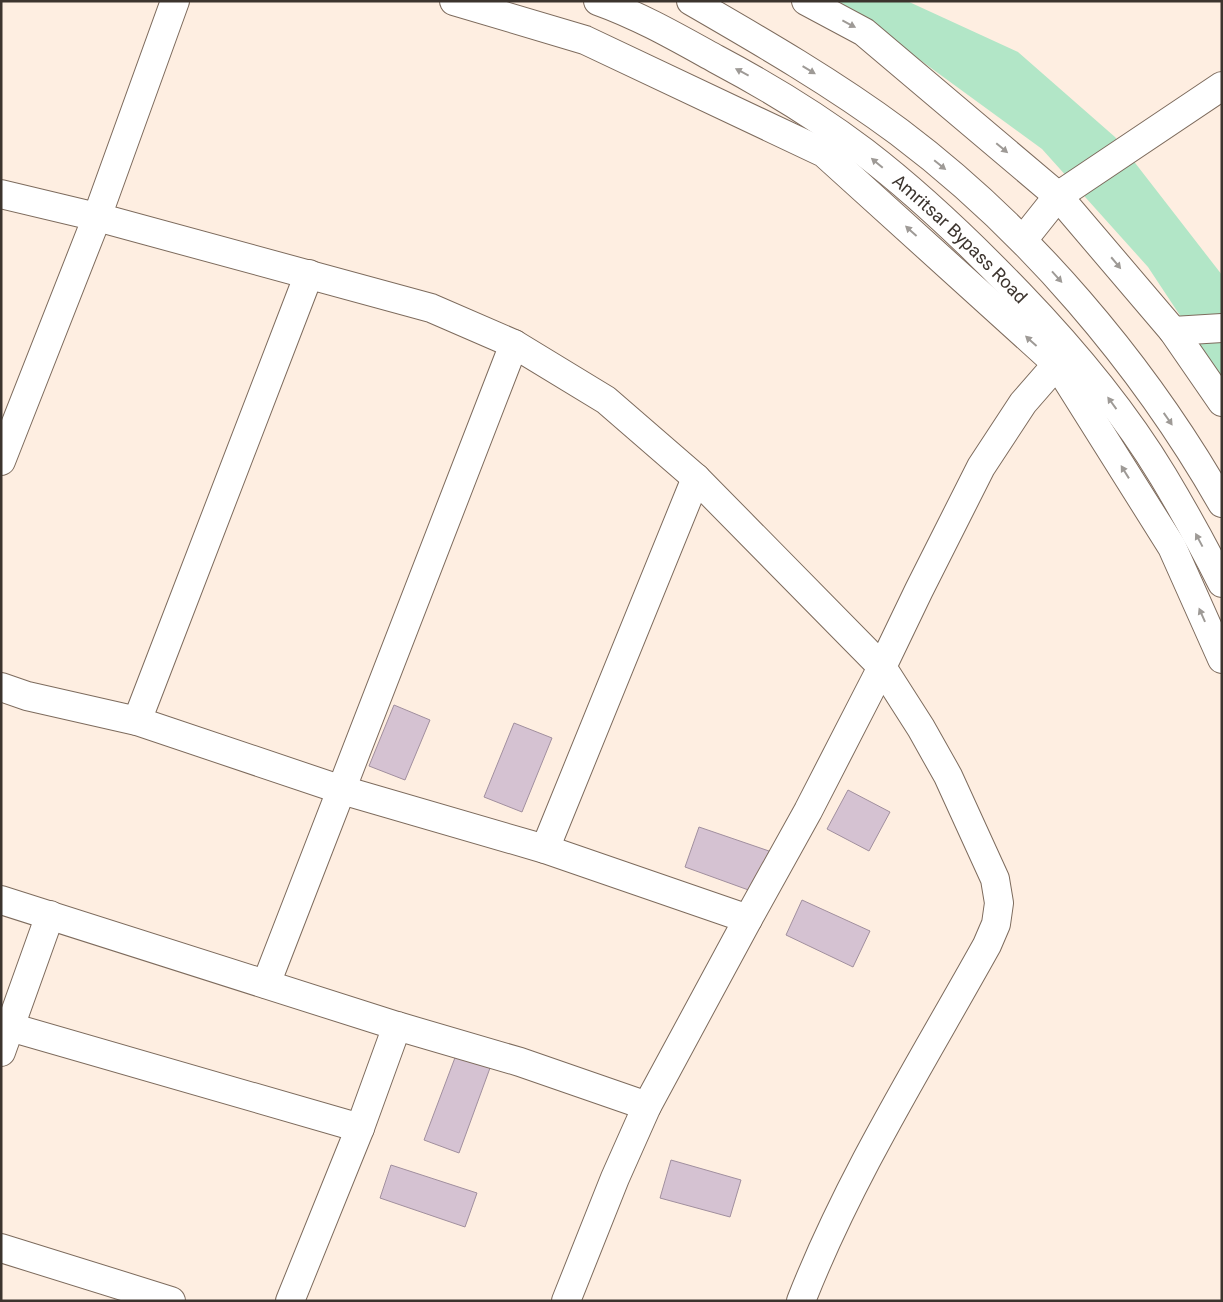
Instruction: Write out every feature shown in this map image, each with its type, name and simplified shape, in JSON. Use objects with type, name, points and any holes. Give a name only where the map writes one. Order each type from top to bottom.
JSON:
[{"type":"main road","points":[[1,461],[97,217],[174,1]]},
{"type":"main road","points":[[454,1],[585,40],[824,153],[1057,364],[1172,547],[1222,659]]},
{"type":"main road","name":"Amritsar Bypass Road","points":[[598,1],[619,8],[677,38],[759,82],[806,112],[864,152],[933,210],[989,262],[1061,337],[1096,381],[1162,474],[1222,584]]},
{"type":"main road","points":[[691,1],[818,76],[898,132],[957,179],[1023,240],[1064,285],[1124,358],[1199,463],[1222,503]]},
{"type":"main road","points":[[806,1],[864,32],[1058,196],[1173,330],[1222,402]]},
{"type":"main road","points":[[1023,240],[1058,196],[1222,86]]},
{"type":"main road","points":[[1,194],[97,217],[431,308],[514,344],[606,400],[696,478],[882,667],[921,728],[948,776],[995,879],[999,902],[996,924],[987,945],[866,1160],[826,1243],[801,1301]]},
{"type":"main road","points":[[137,721],[309,274]]},
{"type":"main road","points":[[1173,330],[1222,328]]},
{"type":"main road","points":[[266,984],[514,344]]},
{"type":"main road","points":[[566,1301],[615,1178],[647,1106],[808,811],[882,667],[981,466],[1023,403],[1057,364]]},
{"type":"main road","points":[[545,849],[696,478]]},
{"type":"main road","points":[[1,687],[28,696],[137,721],[342,790],[545,849],[748,919]]},
{"type":"main road","points":[[1,900],[397,1026],[520,1062],[647,1106]]},
{"type":"main road","points":[[1,1052],[50,915]]},
{"type":"main road","points":[[290,1301],[360,1128],[397,1026]]},
{"type":"main road","points":[[10,1027],[360,1128]]},
{"type":"main road","points":[[1,1248],[171,1301]]},
{"type":"green space","points":[[828,1],[907,1],[1018,52],[1115,137],[1222,275],[1222,379],[1148,267],[1042,149],[868,22]]},
{"type":"building","points":[[394,705],[430,720],[405,780],[369,766]]},
{"type":"building","points":[[514,723],[552,738],[522,812],[484,797]]},
{"type":"building","points":[[848,790],[890,812],[869,851],[827,829]]},
{"type":"building","points":[[699,827],[769,851],[754,892],[685,867]]},
{"type":"building","points":[[802,900],[870,931],[853,967],[786,935]]},
{"type":"building","points":[[456,1055],[490,1068],[459,1153],[424,1140]]},
{"type":"building","points":[[671,1160],[741,1180],[730,1217],[660,1198]]},
{"type":"building","points":[[391,1165],[477,1193],[465,1227],[380,1198]]}]
